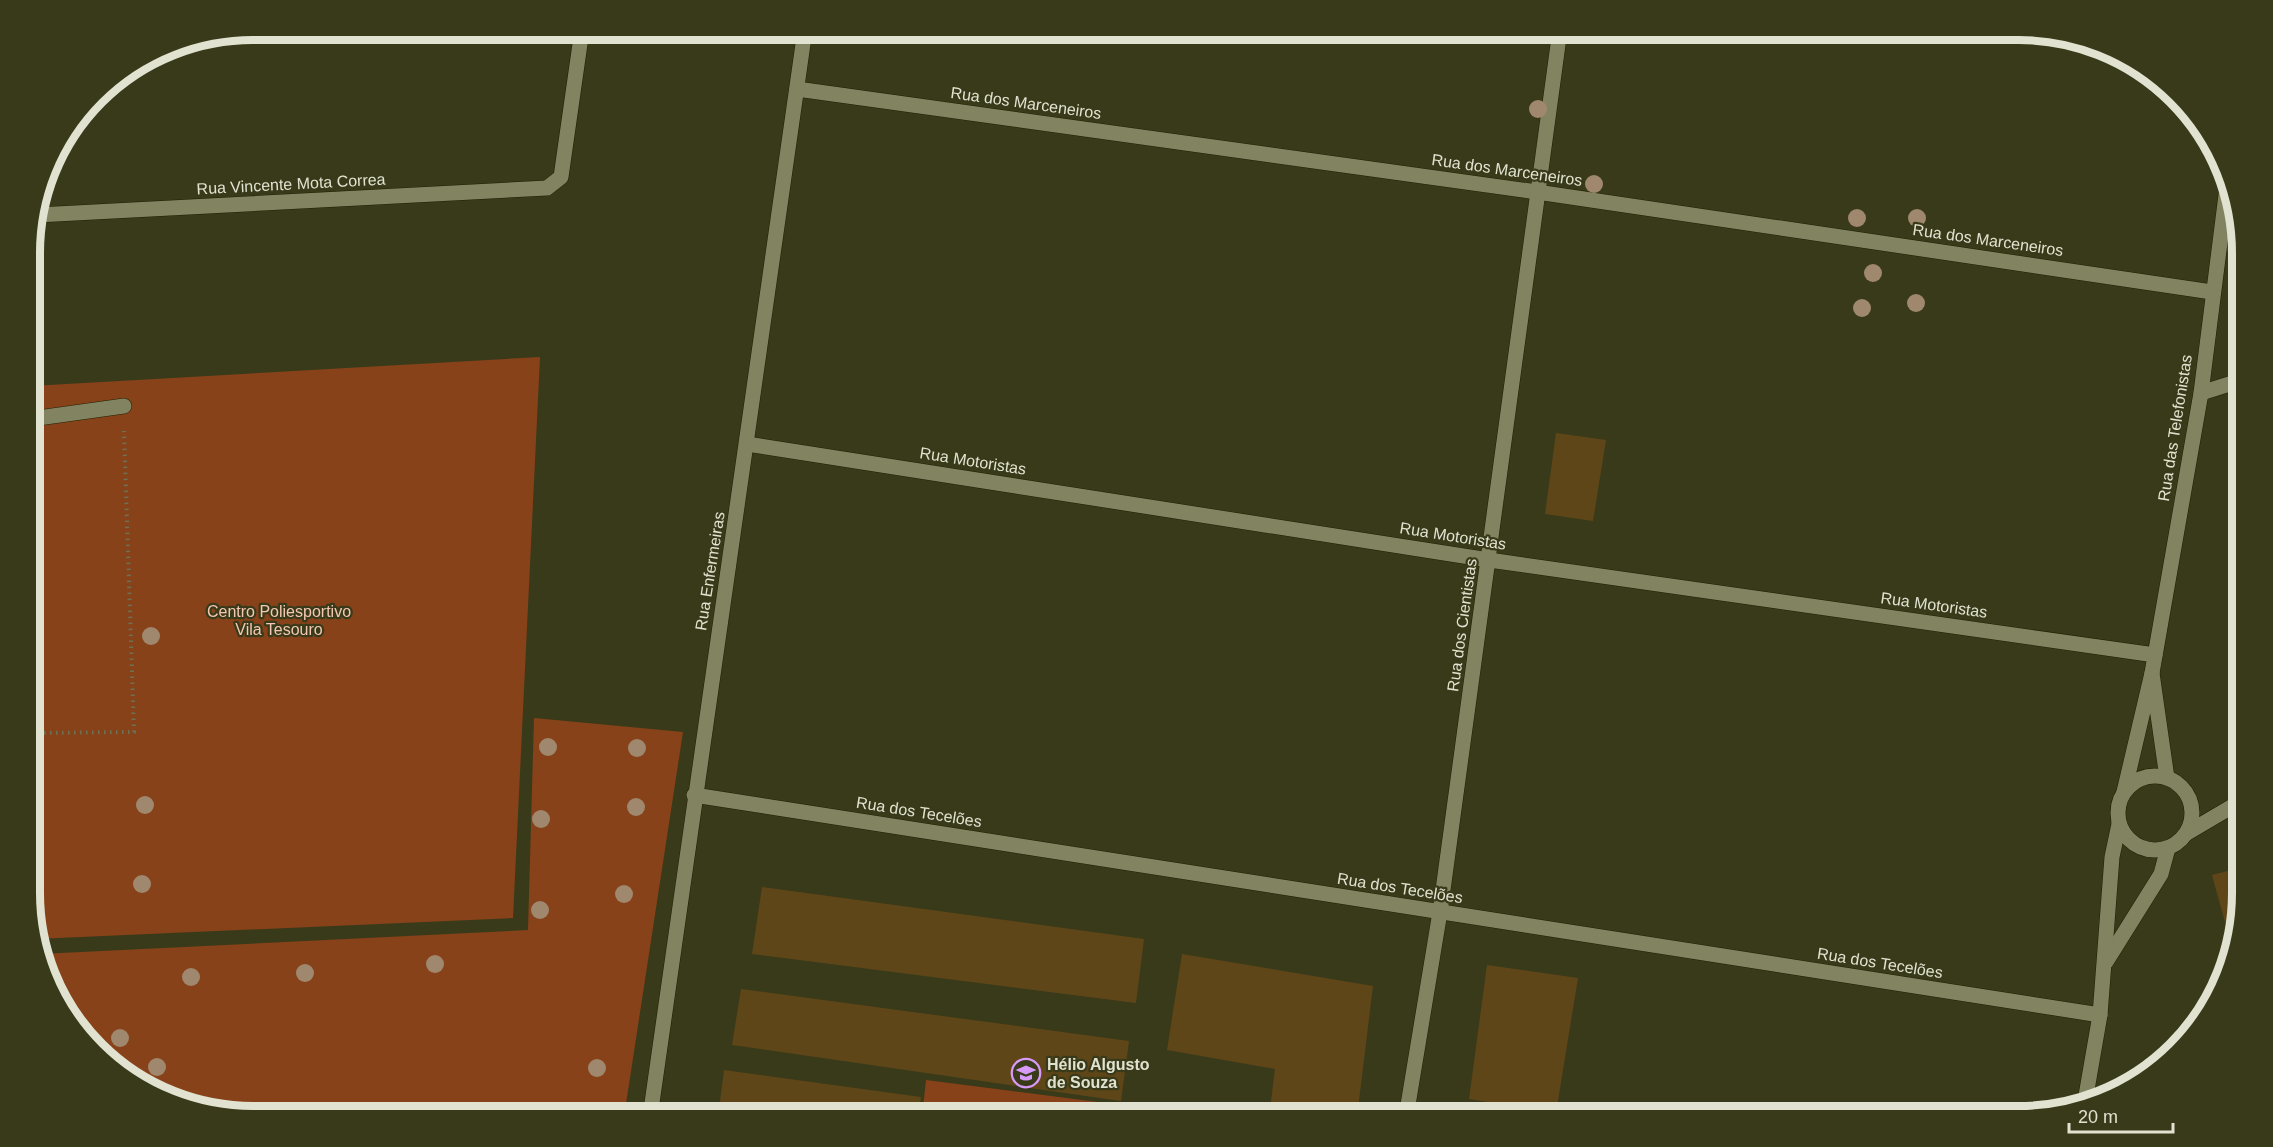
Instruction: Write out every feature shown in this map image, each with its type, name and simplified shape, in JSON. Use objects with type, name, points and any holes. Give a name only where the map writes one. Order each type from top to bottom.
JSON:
[{"type":"street","name":"Rua Vincente Mota Correa","points":[[44,215],[547,188],[561,177],[581,40]]},
{"type":"street","name":"Rua Enfermeiras","points":[[652,1106],[694,795],[747,444],[804,40]]},
{"type":"street","name":"Rua dos Cientistas","points":[[1408,1106],[1440,912],[1559,40]]},
{"type":"street","name":"Rua dos Marceneiros","points":[[797,89],[1537,192],[2212,292]]},
{"type":"street","name":"Rua das Telefonistas","points":[[2152,673],[2201,393],[2225,200]]},
{"type":"street","points":[[2201,393],[2232,383]]},
{"type":"street","points":[[41,418],[124,406]]},
{"type":"street","name":"Rua Motoristas","points":[[747,444],[1489,560],[2155,655]]},
{"type":"street","points":[[2152,673],[2167,778]]},
{"type":"street","points":[[2086,1096],[2100,1015],[2112,857],[2119,824],[2119,802],[2124,792],[2152,673]]},
{"type":"street","points":[[2119,824],[2133,844],[2156,850],[2179,843],[2192,824],[2191,802],[2178,784],[2167,778],[2155,776],[2143,778],[2124,792]]},
{"type":"street","name":"Rua dos Tecelões","points":[[694,795],[2100,1015]]},
{"type":"street","points":[[2187,833],[2232,806]]},
{"type":"street","points":[[2104,964],[2161,874],[2168,848]]},
{"type":"path","points":[[40,733],[134,732],[124,406]]},
{"type":"green space","name":"Centro Poliesportivo Vila Tesouro","points":[[540,357],[513,918],[46,939],[40,893],[41,385]]},
{"type":"green space","points":[[534,718],[683,732],[626,1106],[240,1106],[199,1099],[159,1085],[135,1071],[113,1054],[76,1012],[62,988],[50,954],[528,930]]},
{"type":"green space","points":[[926,1080],[1129,1106],[923,1106]]},
{"type":"building","points":[[1556,433],[1606,440],[1593,521],[1545,514]]},
{"type":"building","points":[[2232,870],[2232,907],[2228,934],[2212,875]]},
{"type":"building","points":[[762,887],[1144,939],[1136,1003],[752,954]]},
{"type":"building","points":[[1182,954],[1373,986],[1358,1106],[1270,1106],[1275,1069],[1167,1050]]},
{"type":"building","points":[[1487,965],[1578,978],[1557,1106],[1512,1106],[1469,1099]]},
{"type":"building","name":"Hélio Algusto de Souza","points":[[741,989],[1129,1041],[1121,1101],[732,1045]]},
{"type":"building","points":[[724,1070],[921,1097],[920,1106],[719,1106]]},
{"type":"place","name":"Hélio Algusto de Souza","points":[[1026,1073]]}]
